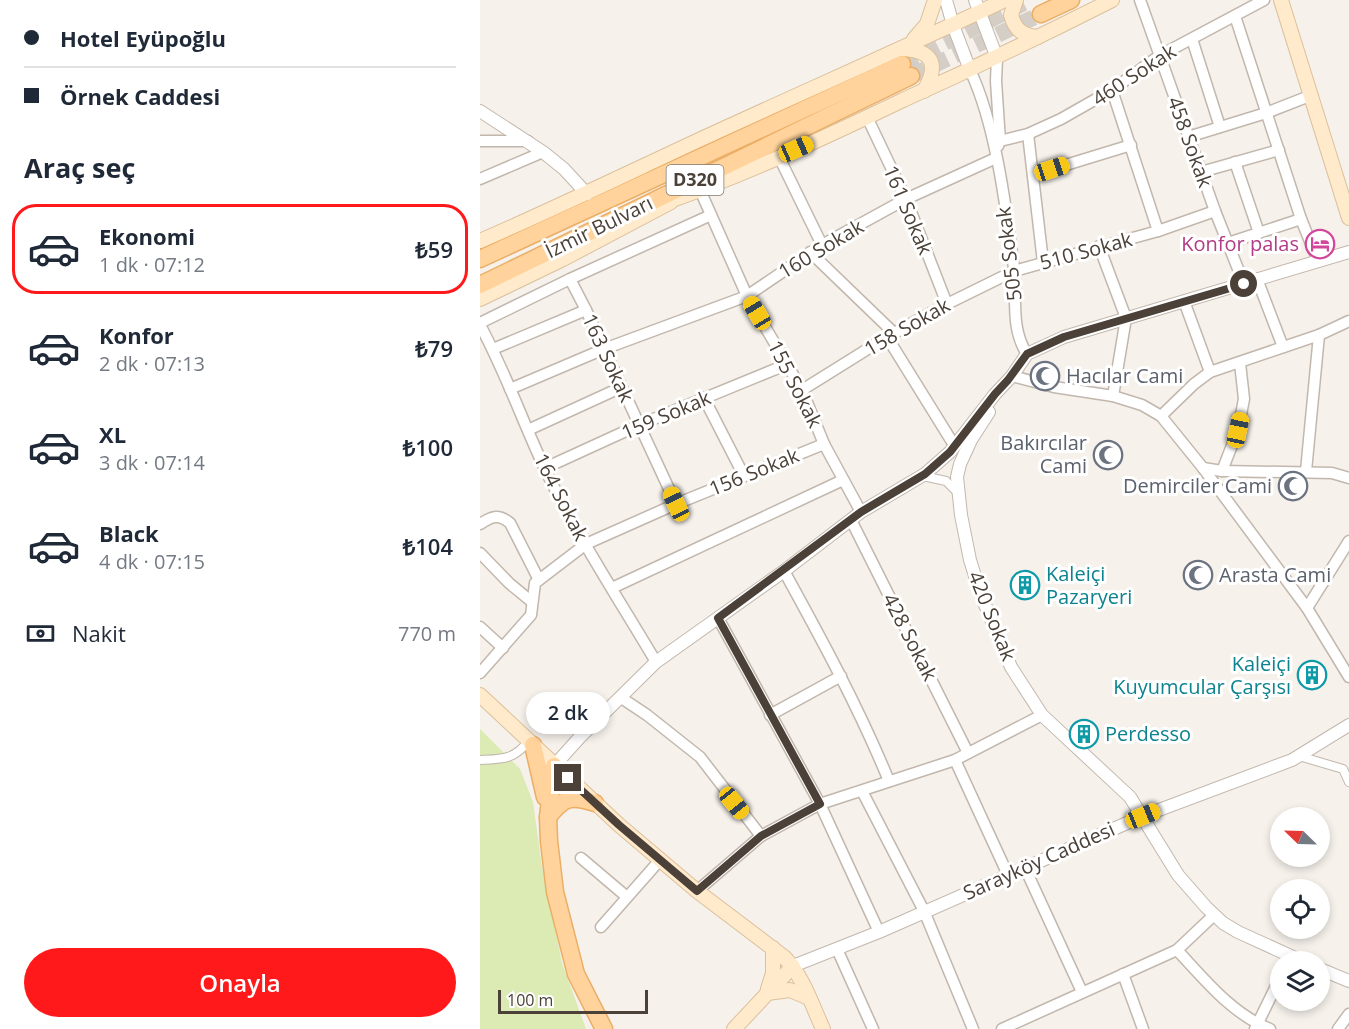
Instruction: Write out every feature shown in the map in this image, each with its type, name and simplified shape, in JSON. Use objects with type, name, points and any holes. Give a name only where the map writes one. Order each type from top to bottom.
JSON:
[{"type":"main road","points":[[905,58],[927,24],[935,0]]},
{"type":"main road","points":[[905,58],[978,6],[1005,0]]},
{"type":"main road","points":[[1016,0],[1011,15],[1016,27],[1026,36],[1038,38]]},
{"type":"main road","points":[[1041,14],[1071,0]]},
{"type":"main road","points":[[594,228],[700,190],[778,157],[998,58],[1113,0]]},
{"type":"main road","points":[[1281,0],[1349,218]]},
{"type":"main road","points":[[480,241],[922,51],[929,57],[932,64],[931,74],[924,91]]},
{"type":"main road","name":"İzmir Bulvarı","points":[[480,259],[568,220],[905,58]]},
{"type":"main road","name":"İzmir Bulvarı","points":[[480,285],[594,228],[905,58]]},
{"type":"main road","points":[[568,220],[584,195]]},
{"type":"main road","points":[[480,299],[563,259],[681,197]]},
{"type":"main road","points":[[480,694],[554,766],[660,860],[793,966],[823,1029]]},
{"type":"main road","points":[[531,743],[542,777],[555,892],[568,947],[576,974],[604,1029]]},
{"type":"main road","points":[[548,817],[554,766]]},
{"type":"main road","points":[[548,817],[564,801],[571,798],[595,803]]},
{"type":"main road","points":[[767,993],[773,973],[773,948]]},
{"type":"main road","points":[[735,1029],[793,966]]},
{"type":"main road","points":[[767,993],[790,990],[809,998]]},
{"type":"street","points":[[946,0],[970,70]]},
{"type":"street","name":"458 Sokak","points":[[1140,0],[1215,211],[1244,284]]},
{"type":"street","name":"460 Sokak","points":[[997,150],[1061,119],[1113,90],[1159,56],[1264,0]]},
{"type":"street","points":[[978,6],[998,58]]},
{"type":"street","points":[[1235,16],[1301,219],[1318,261]]},
{"type":"street","points":[[1192,39],[1220,127]]},
{"type":"street","name":"505 Sokak","points":[[998,58],[997,150],[1014,271],[1016,321],[1020,342],[1027,354]]},
{"type":"street","name":"505 Sokak","points":[[970,70],[997,150]]},
{"type":"street","name":"510 Sokak","points":[[1113,90],[1158,231]]},
{"type":"street","points":[[1188,137],[1312,95]]},
{"type":"street","points":[[480,111],[543,152],[564,169],[584,195]]},
{"type":"street","name":"161 Sokak","points":[[867,117],[906,199],[946,303]]},
{"type":"street","points":[[1028,134],[1043,262]]},
{"type":"street","points":[[480,141],[528,141]]},
{"type":"street","points":[[1033,175],[1131,144]]},
{"type":"street","name":"160 Sokak","points":[[510,389],[604,349],[747,296],[810,252],[997,150]]},
{"type":"street","points":[[1201,172],[1279,150]]},
{"type":"street","points":[[480,179],[543,152]]},
{"type":"street","points":[[778,157],[822,245]]},
{"type":"street","points":[[1234,162],[1259,233]]},
{"type":"street","name":"155 Sokak","points":[[700,190],[747,296],[802,390],[824,444],[843,480],[856,516]]},
{"type":"street","name":"510 Sokak","points":[[1014,271],[1158,231],[1215,211]]},
{"type":"street","points":[[480,324],[570,279],[711,215]]},
{"type":"street","points":[[1227,243],[1301,219]]},
{"type":"street","points":[[1099,246],[1126,318],[1113,396]]},
{"type":"street","points":[[810,252],[890,335],[954,445]]},
{"type":"street","points":[[554,766],[656,662],[784,571],[856,516],[921,476],[950,452],[1027,354],[1064,337],[1349,252]]},
{"type":"street","name":"158 Sokak","points":[[802,390],[946,303],[1014,271]]},
{"type":"street","name":"163 Sokak","points":[[570,279],[676,504]]},
{"type":"street","points":[[1257,279],[1283,347]]},
{"type":"street","points":[[1184,301],[1210,372]]},
{"type":"street","points":[[493,349],[586,310]]},
{"type":"street","points":[[1161,416],[1210,372],[1240,363],[1349,321]]},
{"type":"street","name":"164 Sokak","points":[[480,324],[545,468],[586,544],[656,662]]},
{"type":"street","points":[[1306,471],[1319,334]]},
{"type":"street","points":[[1222,471],[1238,430],[1244,399],[1240,363]]},
{"type":"street","name":"159 Sokak","points":[[545,468],[639,425],[788,364]]},
{"type":"street","points":[[1010,378],[1113,396],[1142,405],[1161,416],[1203,468],[1307,608],[1349,677]]},
{"type":"street","name":"420 Sokak","points":[[1010,378],[971,440],[957,477],[961,515],[970,560],[981,595],[1004,652],[1042,715],[1130,797],[1178,875],[1214,915],[1238,932],[1276,951]]},
{"type":"street","points":[[528,430],[622,387]]},
{"type":"street","points":[[704,398],[744,476]]},
{"type":"street","name":"156 Sokak","points":[[539,580],[586,544],[676,504],[824,444]]},
{"type":"street","points":[[1203,468],[1222,471],[1306,471],[1332,473],[1349,478]]},
{"type":"street","points":[[921,476],[946,482],[959,494]]},
{"type":"street","points":[[612,588],[843,480]]},
{"type":"street","points":[[480,524],[496,516],[510,523],[539,580],[535,583],[531,615],[480,673]]},
{"type":"street","name":"428 Sokak","points":[[856,516],[968,753]]},
{"type":"street","points":[[1307,608],[1349,541]]},
{"type":"street","points":[[480,553],[509,583],[532,602]]},
{"type":"street","points":[[784,571],[841,675],[867,727],[889,781]]},
{"type":"street","points":[[718,618],[820,804],[879,932]]},
{"type":"street","points":[[480,627],[504,648]]},
{"type":"street","points":[[770,715],[841,675]]},
{"type":"street","points":[[620,697],[700,757],[761,836]]},
{"type":"street","points":[[697,891],[761,836],[820,804],[955,760],[1042,715]]},
{"type":"street","name":"Sarayköy Caddesi","points":[[793,966],[879,932],[1143,816],[1299,756],[1349,724]]},
{"type":"street","points":[[480,760],[506,759],[531,743]]},
{"type":"street","points":[[1299,756],[1343,768],[1349,782]]},
{"type":"street","points":[[955,760],[1008,875]]},
{"type":"street","points":[[862,791],[924,911],[973,1029]]},
{"type":"street","points":[[581,858],[627,897]]},
{"type":"street","points":[[601,927],[660,860]]},
{"type":"street","points":[[1025,868],[1082,992]]},
{"type":"street","points":[[1002,1029],[1177,950],[1214,915]]},
{"type":"street","points":[[837,949],[873,1029]]},
{"type":"street","points":[[1177,950],[1220,996],[1256,1026],[1270,1029]]},
{"type":"street","points":[[1330,973],[1349,981]]},
{"type":"street","points":[[1124,974],[1143,1029]]},
{"type":"street","points":[[1256,1026],[1270,998]]},
{"type":"street","points":[[1338,1029],[1349,1014]]},
{"type":"green space","points":[[480,729],[520,769],[533,802],[542,867],[562,963],[586,1029],[480,1029]]},
{"type":"tunnel","points":[[902,64],[1030,0]]},
{"type":"tunnel","points":[[911,76],[1041,14]]},
{"type":"place","name":"Konfor palas","points":[[1320,244]]},
{"type":"place","name":"Hacılar Cami","points":[[1045,376]]},
{"type":"place","name":"Bakırcılar Cami","points":[[1108,455]]},
{"type":"place","name":"Demirciler Cami","points":[[1293,486]]},
{"type":"place","name":"Arasta Cami","points":[[1198,575]]},
{"type":"place","name":"Kaleiçi Pazaryeri","points":[[1025,585]]},
{"type":"place","name":"Kaleiçi Kuyumcular Çarşısı","points":[[1312,675]]},
{"type":"place","name":"Perdesso","points":[[1084,734]]},
{"type":"route","points":[[568,778],[697,891],[761,836],[820,804],[718,618],[861,512],[925,474],[950,452],[1027,354],[1064,337],[1244,284]]}]
